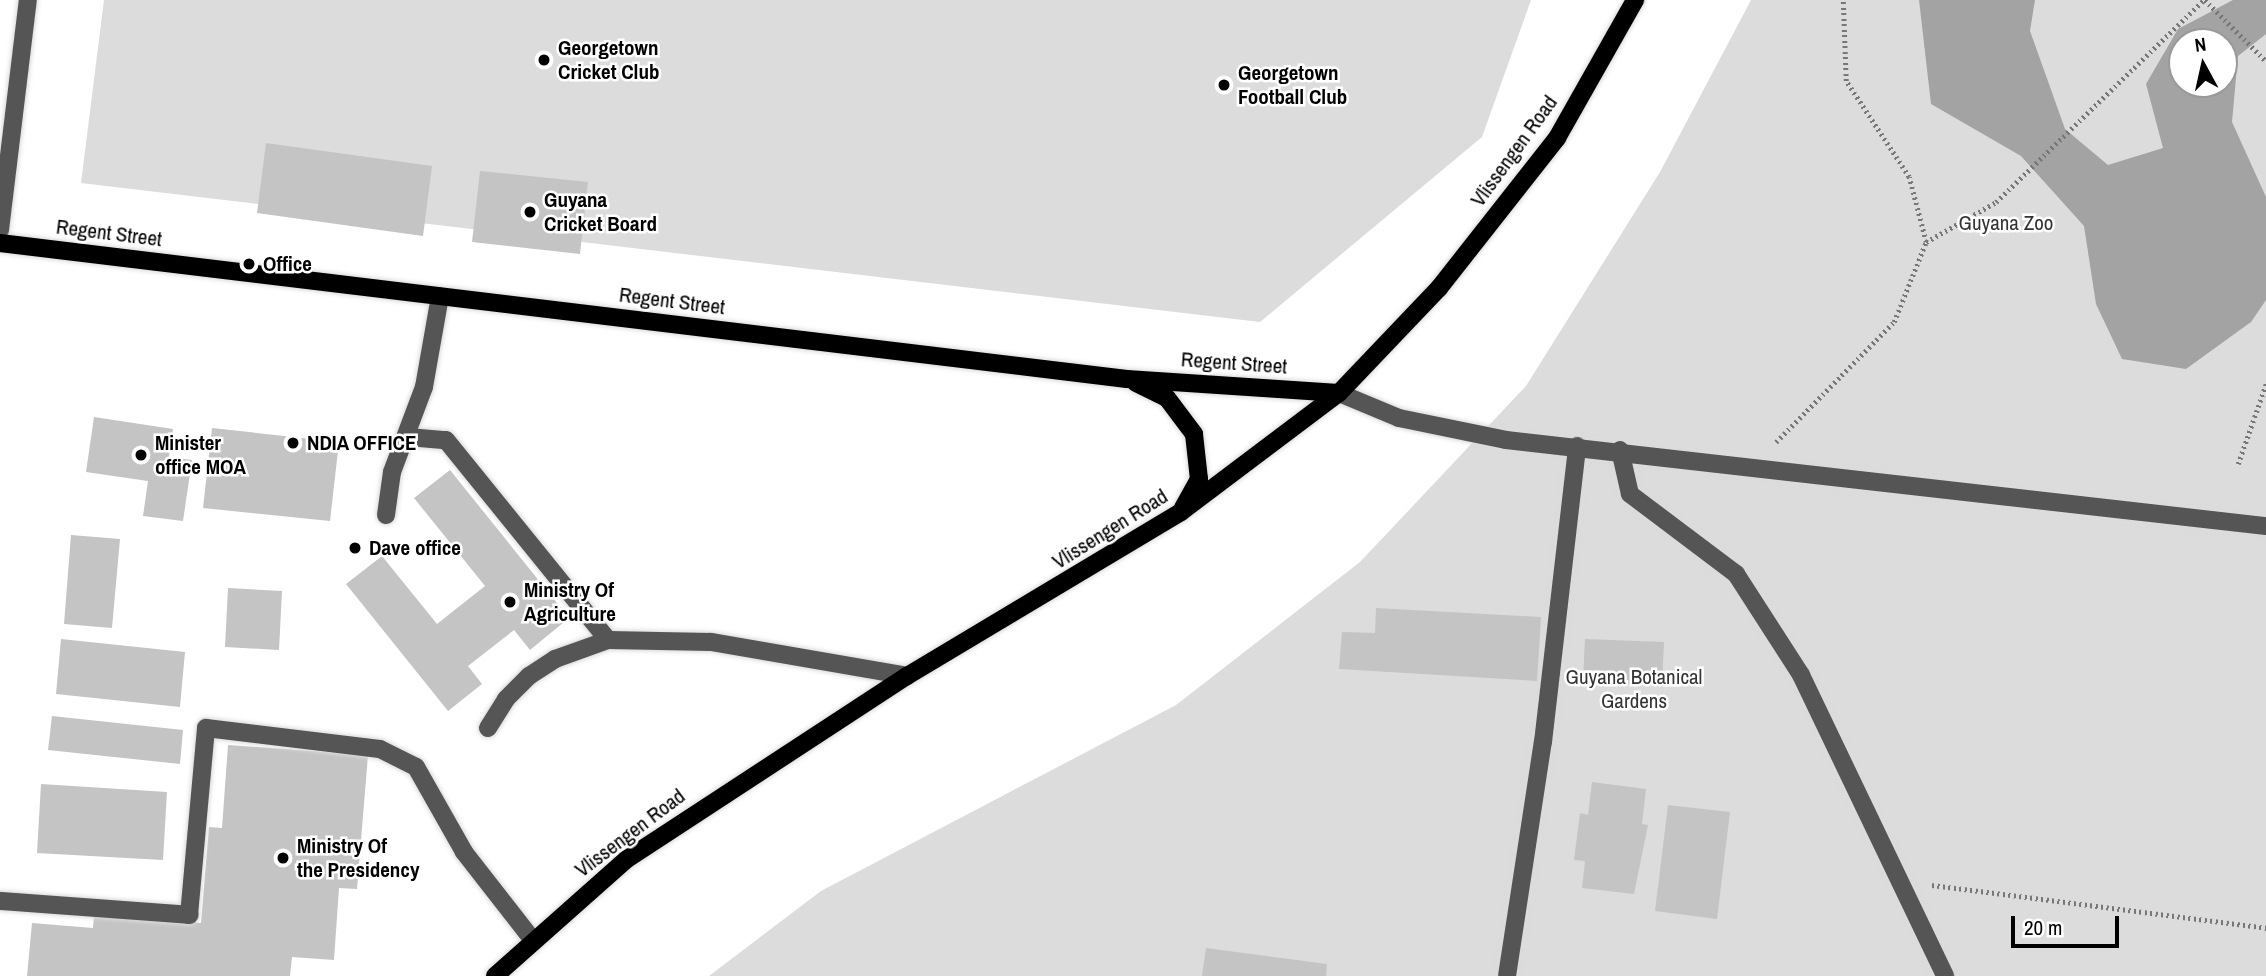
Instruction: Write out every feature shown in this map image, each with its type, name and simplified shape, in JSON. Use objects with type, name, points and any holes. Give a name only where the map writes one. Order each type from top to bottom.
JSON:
[{"type":"main road","name":"Vlissengen Road","points":[[495,976],[533,939],[627,859],[907,676],[1181,512],[1339,393],[1439,288],[1557,138],[1635,0]]},
{"type":"main road","name":"Regent Street","points":[[0,243],[1127,379],[1339,393]]},
{"type":"main road","points":[[1127,379],[1167,398],[1194,434],[1199,479],[1181,512]]},
{"type":"street","points":[[0,230],[28,0]]},
{"type":"street","points":[[386,515],[392,472],[408,437],[424,387],[440,296]]},
{"type":"street","points":[[1339,393],[1385,411],[1466,433],[2266,526]]},
{"type":"street","points":[[408,437],[446,440],[608,640]]},
{"type":"street","points":[[1507,976],[1543,742],[1577,446]]},
{"type":"street","points":[[1620,450],[1630,494],[1736,573],[1801,675],[1945,976]]},
{"type":"street","points":[[488,728],[506,699],[528,676],[555,659],[608,640],[711,642],[907,676]]},
{"type":"street","points":[[0,901],[189,915],[206,727],[380,749],[416,767],[464,852],[533,939]]},
{"type":"path","points":[[1753,465],[1894,323],[1926,242],[1909,177],[1846,81],[1843,0]]},
{"type":"path","points":[[1926,242],[1996,202],[2205,0],[2266,61]]},
{"type":"path","points":[[2238,464],[2266,384]]},
{"type":"path","points":[[1900,881],[2266,928]]},
{"type":"green space","points":[[104,0],[1531,0],[1482,137],[1260,322],[81,183]]},
{"type":"green space","name":"Guyana Botanical Gardens","points":[[1751,0],[2266,0],[2266,976],[709,976],[821,891],[1176,705],[1360,562],[1526,386],[1660,172]]},
{"type":"shaded area","points":[[1919,0],[2035,0],[2030,31],[2065,129],[2108,165],[2163,148],[2146,84],[2168,46],[2168,98],[2234,98],[2232,122],[2266,197],[2266,300],[2251,322],[2186,369],[2122,359],[2096,304],[2084,226],[2021,156],[1931,104]]},
{"type":"shaded area","points":[[2233,0],[2266,0],[2266,34],[2238,56],[2238,28],[2180,28]]},
{"type":"building","points":[[266,143],[432,166],[423,236],[257,213]]},
{"type":"building","name":"Guyana Cricket Board","points":[[480,171],[588,182],[580,254],[472,242]]},
{"type":"building","points":[[94,417],[173,429],[169,457],[192,460],[183,521],[143,516],[148,481],[86,472]]},
{"type":"building","points":[[212,428],[339,442],[330,521],[203,508]]},
{"type":"building","name":"Ministry Of Agriculture","points":[[450,470],[569,618],[530,650],[514,630],[468,666],[482,684],[448,711],[346,584],[382,556],[437,624],[485,586],[414,498]]},
{"type":"building","points":[[71,535],[120,539],[112,628],[64,624]]},
{"type":"building","points":[[228,588],[282,591],[279,650],[225,647]]},
{"type":"building","points":[[1376,608],[1541,617],[1537,681],[1339,669],[1342,632],[1375,633]]},
{"type":"building","points":[[61,639],[185,652],[180,707],[56,694]]},
{"type":"building","points":[[1585,639],[1664,642],[1662,685],[1583,682]]},
{"type":"building","points":[[52,716],[183,730],[180,764],[48,750]]},
{"type":"building","name":"Ministry Of the Presidency","points":[[228,745],[368,755],[357,889],[339,888],[334,960],[292,957],[290,976],[27,976],[32,923],[93,928],[94,915],[201,923],[209,827],[222,828]]},
{"type":"building","points":[[1592,782],[1646,789],[1642,824],[1648,825],[1634,894],[1582,888],[1585,861],[1574,860],[1580,813],[1588,815]]},
{"type":"building","points":[[41,784],[167,792],[163,860],[37,853]]},
{"type":"building","points":[[1668,805],[1730,812],[1717,919],[1655,911]]},
{"type":"building","points":[[1206,948],[1327,964],[1326,976],[1202,976]]},
{"type":"place","name":"Georgetown Cricket Club","points":[[544,60]]},
{"type":"place","name":"Georgetown Football Club","points":[[1224,85]]},
{"type":"place","name":"Guyana Cricket Board","points":[[530,212]]},
{"type":"place","name":"Office","points":[[249,264]]},
{"type":"place","name":"NDIA OFFICE","points":[[293,443]]},
{"type":"place","name":"Minister office MOA","points":[[141,455]]},
{"type":"place","name":"Dave office","points":[[355,548]]},
{"type":"place","name":"Ministry Of Agriculture","points":[[510,602]]},
{"type":"place","name":"Ministry Of the Presidency","points":[[283,858]]},
{"type":"park label","name":"Guyana Zoo","points":[[2006,223]]}]
